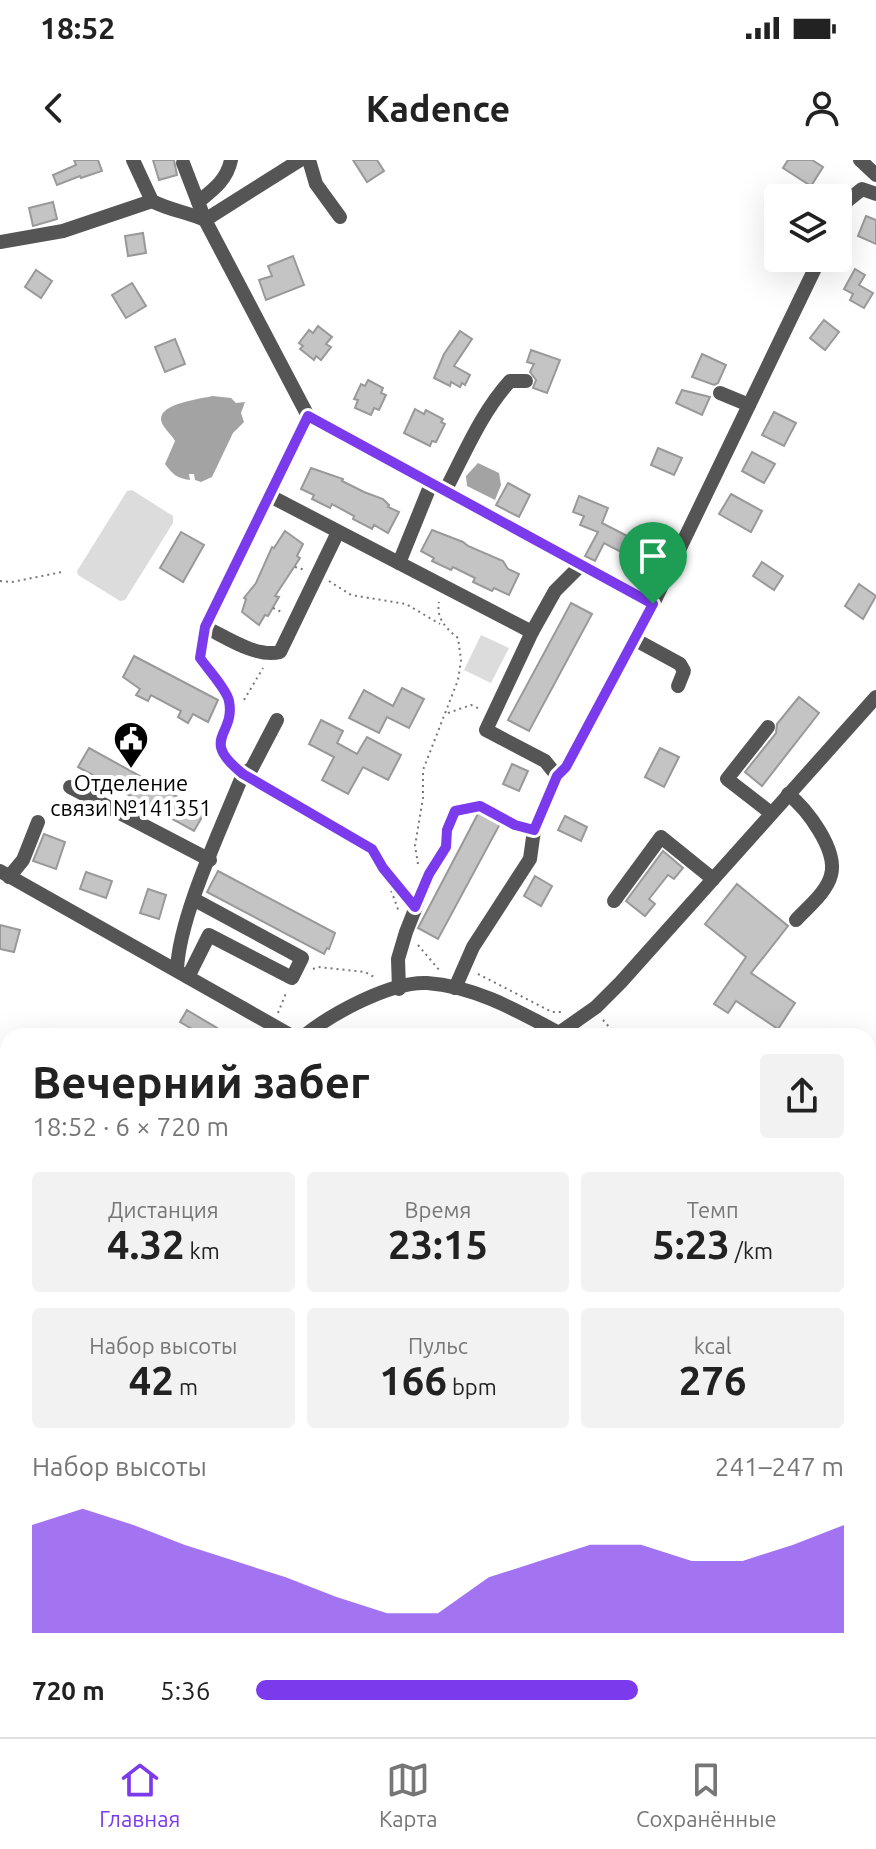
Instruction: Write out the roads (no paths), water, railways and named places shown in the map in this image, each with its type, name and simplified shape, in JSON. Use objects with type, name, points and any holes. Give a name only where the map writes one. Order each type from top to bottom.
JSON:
[{"type":"street","points":[[133,160],[152,201],[205,220]]},
{"type":"street","points":[[198,202],[217,187],[229,172],[231,160]]},
{"type":"street","points":[[205,220],[300,160]]},
{"type":"street","points":[[309,160],[316,184],[340,217]]},
{"type":"street","points":[[860,160],[876,175]]},
{"type":"street","points":[[183,163],[205,220],[308,416],[653,604]]},
{"type":"street","points":[[852,197],[862,189],[876,194]]},
{"type":"street","points":[[0,242],[63,231],[152,201]]},
{"type":"street","points":[[455,988],[473,947],[530,859],[534,830],[557,776],[566,767],[653,604],[749,405],[786,346],[815,272]]},
{"type":"street","points":[[445,491],[495,397],[510,381],[526,381]]},
{"type":"street","points":[[720,393],[749,405]]},
{"type":"street","points":[[308,416],[205,627],[200,658],[229,699],[228,716],[219,742],[223,754],[243,774],[372,849]]},
{"type":"street","points":[[399,563],[431,484]]},
{"type":"street","points":[[270,496],[532,632]]},
{"type":"street","points":[[205,627],[254,650],[272,654],[280,652],[338,532]]},
{"type":"street","points":[[557,776],[545,761],[486,730],[555,591],[580,566]]},
{"type":"street","points":[[634,639],[680,664],[684,671],[678,686]]},
{"type":"street","points":[[569,1028],[604,999],[875,698]]},
{"type":"street","points":[[183,974],[178,954],[195,900],[243,774],[252,768],[277,720]]},
{"type":"street","points":[[768,727],[727,779],[771,813]]},
{"type":"street","points":[[70,787],[210,860]]},
{"type":"street","points":[[788,794],[801,804],[831,857],[831,876],[823,891],[796,920]]},
{"type":"street","points":[[399,989],[398,959],[429,874],[446,847],[447,830],[455,811]]},
{"type":"street","points":[[38,822],[23,860],[5,874],[279,1028]]},
{"type":"street","points":[[614,901],[661,837],[713,879]]},
{"type":"street","points":[[183,974],[209,935],[292,978],[302,958],[195,900]]},
{"type":"street","points":[[316,1028],[355,1003],[424,983],[455,988],[505,1004],[548,1028]]},
{"type":"place","name":"Отделение связи №141351","points":[[131,770]]}]
